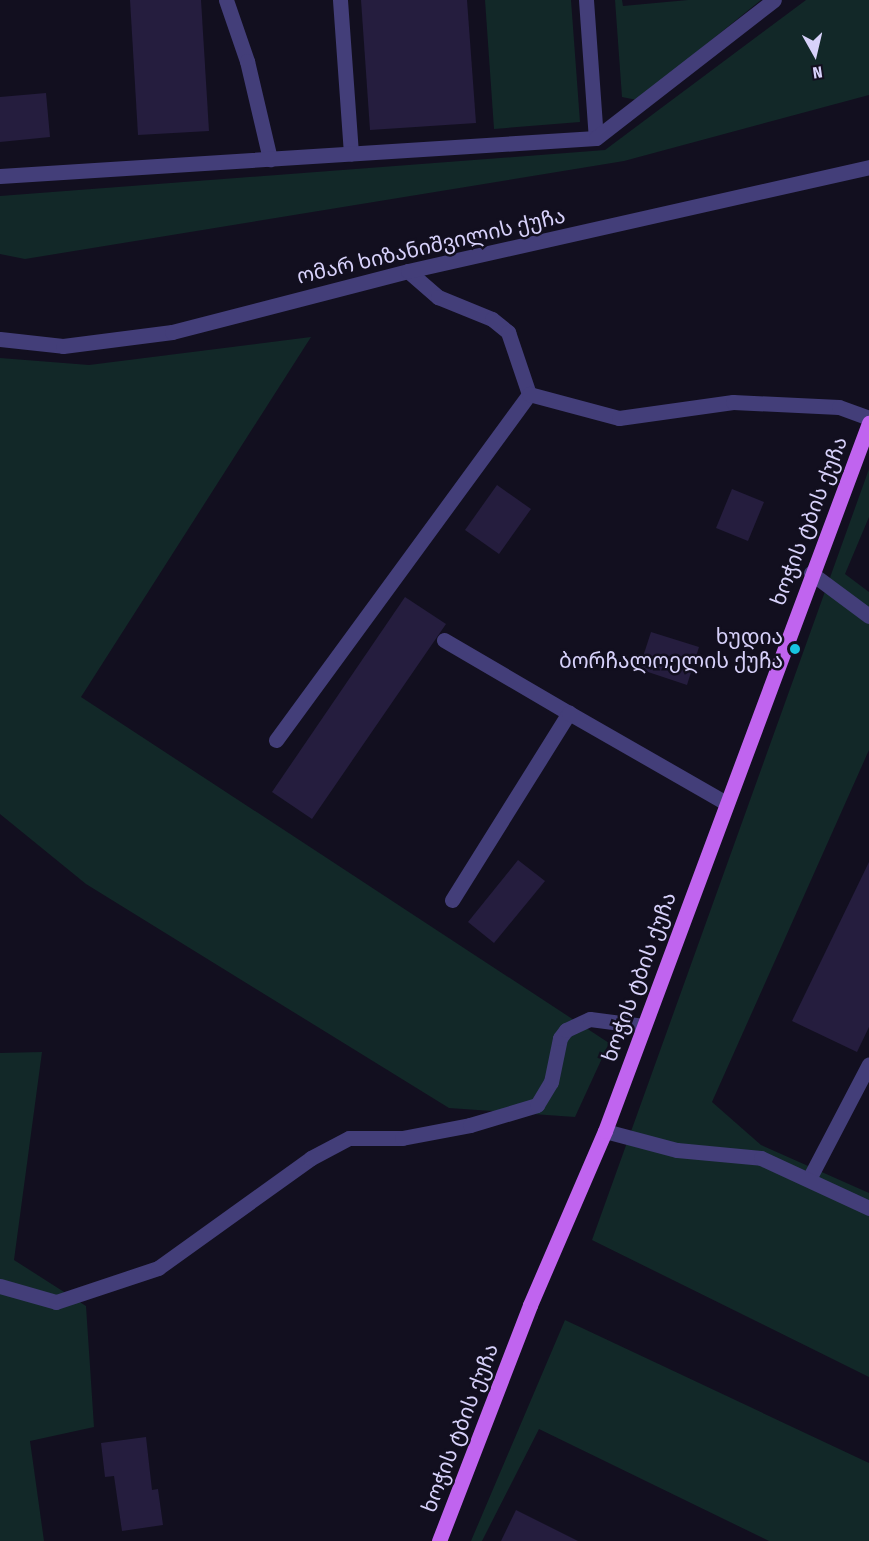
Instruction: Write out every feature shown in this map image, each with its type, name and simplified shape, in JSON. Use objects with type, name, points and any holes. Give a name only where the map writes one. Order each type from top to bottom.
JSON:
[{"type":"main road","name":"ხოჭის ტბის ქუჩა","points":[[439,1541],[530,1305],[605,1131],[811,573],[869,423]]},
{"type":"street","points":[[226,0],[247,61],[270,159]]},
{"type":"street","points":[[340,0],[351,154]]},
{"type":"street","points":[[586,0],[596,138]]},
{"type":"street","points":[[0,177],[596,138],[774,0]]},
{"type":"street","name":"ომარ ხიზანიშვილის ქუჩა","points":[[0,339],[63,346],[172,332],[408,271],[869,167]]},
{"type":"street","points":[[408,271],[438,297],[492,319],[508,332],[529,394]]},
{"type":"street","points":[[529,394],[619,418],[733,402],[839,407],[869,418]]},
{"type":"street","points":[[276,740],[529,394]]},
{"type":"street","points":[[811,573],[869,616]]},
{"type":"street","points":[[444,640],[726,802]]},
{"type":"street","points":[[453,900],[569,713]]},
{"type":"street","points":[[0,1286],[56,1302],[158,1268],[311,1158],[350,1138],[402,1138],[470,1125],[537,1105],[551,1082],[560,1038],[566,1029],[590,1019],[644,1026]]},
{"type":"street","points":[[810,1178],[869,1064]]},
{"type":"street","points":[[605,1131],[677,1150],[761,1158],[810,1178],[869,1208]]},
{"type":"green space","points":[[485,0],[571,0],[580,122],[494,129]]},
{"type":"green space","points":[[615,0],[622,0],[623,6],[688,0],[761,0],[637,100],[622,97]]},
{"type":"green space","points":[[806,0],[869,0],[869,95],[624,161],[25,259],[0,254],[0,196],[605,150]]},
{"type":"green space","points":[[311,337],[81,697],[609,1043],[575,1117],[449,1108],[86,884],[0,814],[0,358],[89,365]]},
{"type":"green space","points":[[869,469],[869,517],[845,574],[869,592],[869,750],[712,1102],[761,1145],[869,1193],[869,1377],[592,1240]]},
{"type":"green space","points":[[42,1052],[14,1260],[86,1306],[94,1427],[30,1441],[44,1541],[0,1541],[0,1053]]},
{"type":"green space","points":[[565,1320],[869,1463],[869,1541],[769,1541],[539,1429],[482,1541],[471,1541]]},
{"type":"building","points":[[130,0],[201,0],[209,131],[138,135]]},
{"type":"building","points":[[361,0],[467,0],[476,123],[370,130]]},
{"type":"building","points":[[46,93],[50,137],[0,142],[0,97]]},
{"type":"building","points":[[497,485],[531,509],[499,554],[465,530]]},
{"type":"building","points":[[732,489],[764,502],[748,541],[716,528]]},
{"type":"building","points":[[405,597],[446,624],[312,819],[272,792]]},
{"type":"building","points":[[651,632],[699,647],[687,685],[639,669]]},
{"type":"building","points":[[518,860],[545,881],[494,943],[468,922]]},
{"type":"building","points":[[869,862],[869,1027],[857,1052],[792,1021]]},
{"type":"building","points":[[146,1437],[152,1490],[158,1489],[163,1525],[122,1531],[114,1476],[105,1477],[101,1443]]},
{"type":"building","points":[[516,1510],[578,1541],[501,1541]]},
{"type":"place","name":"ხუდია ბორჩალოელის ქუჩა","points":[[795,649]]}]
